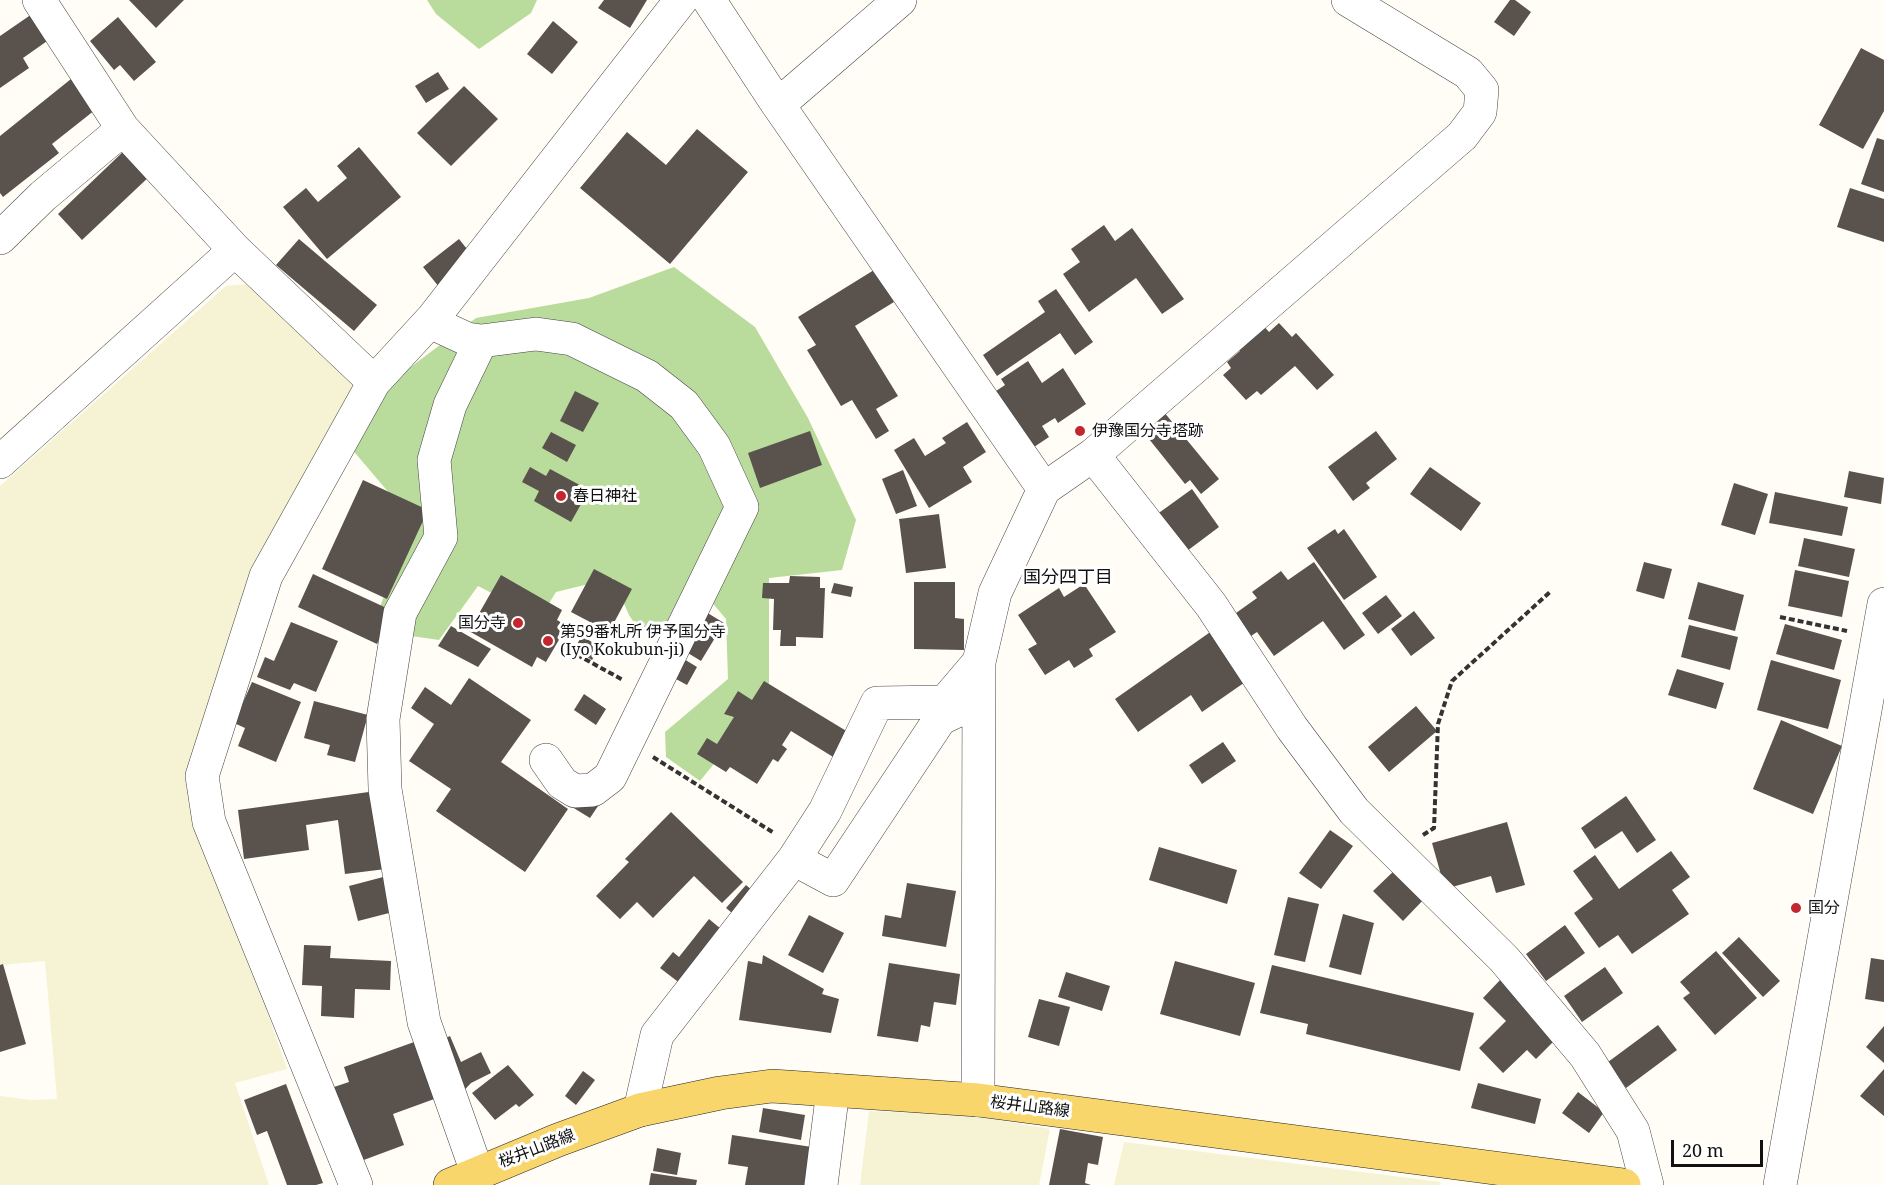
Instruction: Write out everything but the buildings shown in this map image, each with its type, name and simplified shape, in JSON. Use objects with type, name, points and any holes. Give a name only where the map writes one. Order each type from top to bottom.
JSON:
[{"type":"main road","name":"桜井山路線","points":[[463,1179],[640,1110],[720,1093],[772,1086],[978,1100],[1537,1179],[1624,1185]]},
{"type":"street","points":[[39,0],[123,129],[235,250],[374,382]]},
{"type":"street","points":[[356,1185],[209,822],[202,776],[266,576],[374,382],[433,318],[681,0]]},
{"type":"street","points":[[709,0],[778,105],[1044,489]]},
{"type":"street","points":[[778,105],[900,0]]},
{"type":"street","points":[[978,1100],[979,663],[995,593],[1044,489],[1093,454],[1462,136],[1480,112],[1482,90],[1468,73],[1348,0]]},
{"type":"street","points":[[0,238],[43,196],[123,129]]},
{"type":"street","points":[[0,462],[235,250]]},
{"type":"street","points":[[433,318],[441,327],[467,339],[481,341],[536,334],[572,339],[647,376],[684,405],[714,446],[742,507],[610,777],[593,790],[575,791],[562,783],[546,760]]},
{"type":"street","points":[[463,1179],[424,1022],[385,789],[383,719],[400,613],[441,537],[434,460],[450,405],[481,341]]},
{"type":"street","points":[[1093,454],[1211,605],[1292,728],[1354,811],[1504,959],[1585,1055],[1633,1131],[1647,1185]]},
{"type":"street","points":[[1780,1185],[1884,604]]},
{"type":"street","points":[[640,1110],[657,1035],[797,854],[825,811],[877,703],[945,702],[979,663]]},
{"type":"street","points":[[797,854],[833,880],[940,719],[979,700]]},
{"type":"street","points":[[821,1185],[833,1090]]},
{"type":"path","points":[[1395,853],[1434,828],[1438,724],[1452,681],[1550,592]]},
{"type":"path","points":[[1780,618],[1878,638]]},
{"type":"path","points":[[561,646],[649,695]]},
{"type":"path","points":[[654,758],[797,854]]},
{"type":"shaded area","points":[[247,284],[360,391],[186,777],[287,1069],[235,1083],[269,1185],[0,1185],[0,1096],[32,1100],[57,1099],[45,961],[0,965],[0,486],[226,286]]},
{"type":"shaded area","points":[[869,1111],[970,1115],[1050,1129],[1039,1185],[860,1185]]},
{"type":"shaded area","points":[[1124,1142],[1441,1182],[1440,1185],[1114,1185]]},
{"type":"green space","points":[[427,0],[537,0],[531,13],[479,49],[436,14]]},
{"type":"green space","points":[[674,267],[755,327],[808,418],[856,520],[842,570],[769,578],[769,696],[700,781],[666,757],[665,732],[728,679],[726,619],[710,600],[687,615],[639,630],[629,615],[613,578],[556,592],[540,618],[478,586],[439,640],[371,630],[413,521],[350,447],[388,384],[476,318],[589,298]]},
{"type":"place","name":"伊豫国分寺塔跡","points":[[1080,431]]},
{"type":"place","name":"春日神社","points":[[561,496]]},
{"type":"place","name":"国分寺","points":[[518,623]]},
{"type":"place","name":"第59番札所 伊予国分寺 (Iyo Kokubun-ji)","points":[[548,641]]},
{"type":"place","name":"国分","points":[[1796,908]]},
{"type":"district","name":"国分四丁目","points":[[1068,578]]}]
